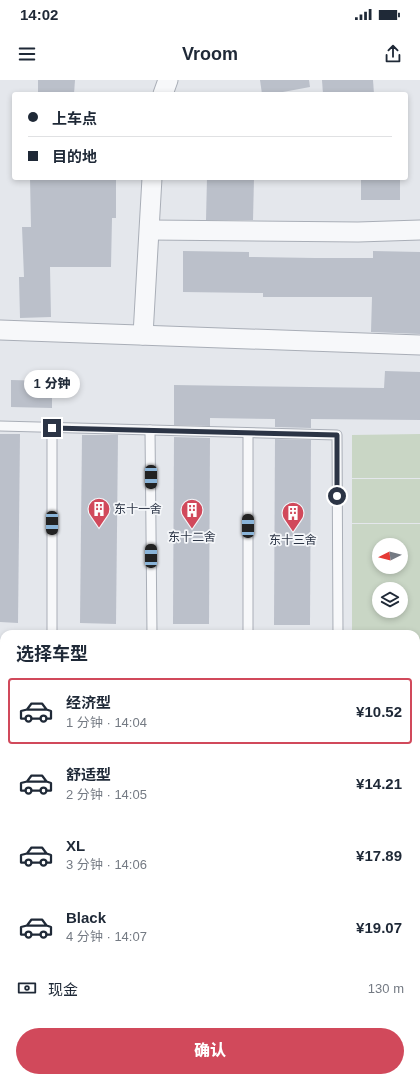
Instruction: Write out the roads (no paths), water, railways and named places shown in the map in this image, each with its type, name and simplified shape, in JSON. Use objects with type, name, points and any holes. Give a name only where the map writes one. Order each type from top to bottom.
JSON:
[{"type":"street","points":[[164,92],[168,80]]},
{"type":"street","points":[[143,335],[152,180]]},
{"type":"street","points":[[150,230],[358,232],[420,230]]},
{"type":"street","points":[[0,330],[420,345]]},
{"type":"lane","points":[[0,426],[337,435],[338,630]]},
{"type":"lane","points":[[52,428],[52,630]]},
{"type":"lane","points":[[150,430],[152,630]]},
{"type":"lane","points":[[248,433],[248,630]]},
{"type":"place","name":"东十一舍","points":[[99,528]]},
{"type":"place","name":"东十二舍","points":[[192,530]]},
{"type":"place","name":"东十三舍","points":[[293,532]]}]
